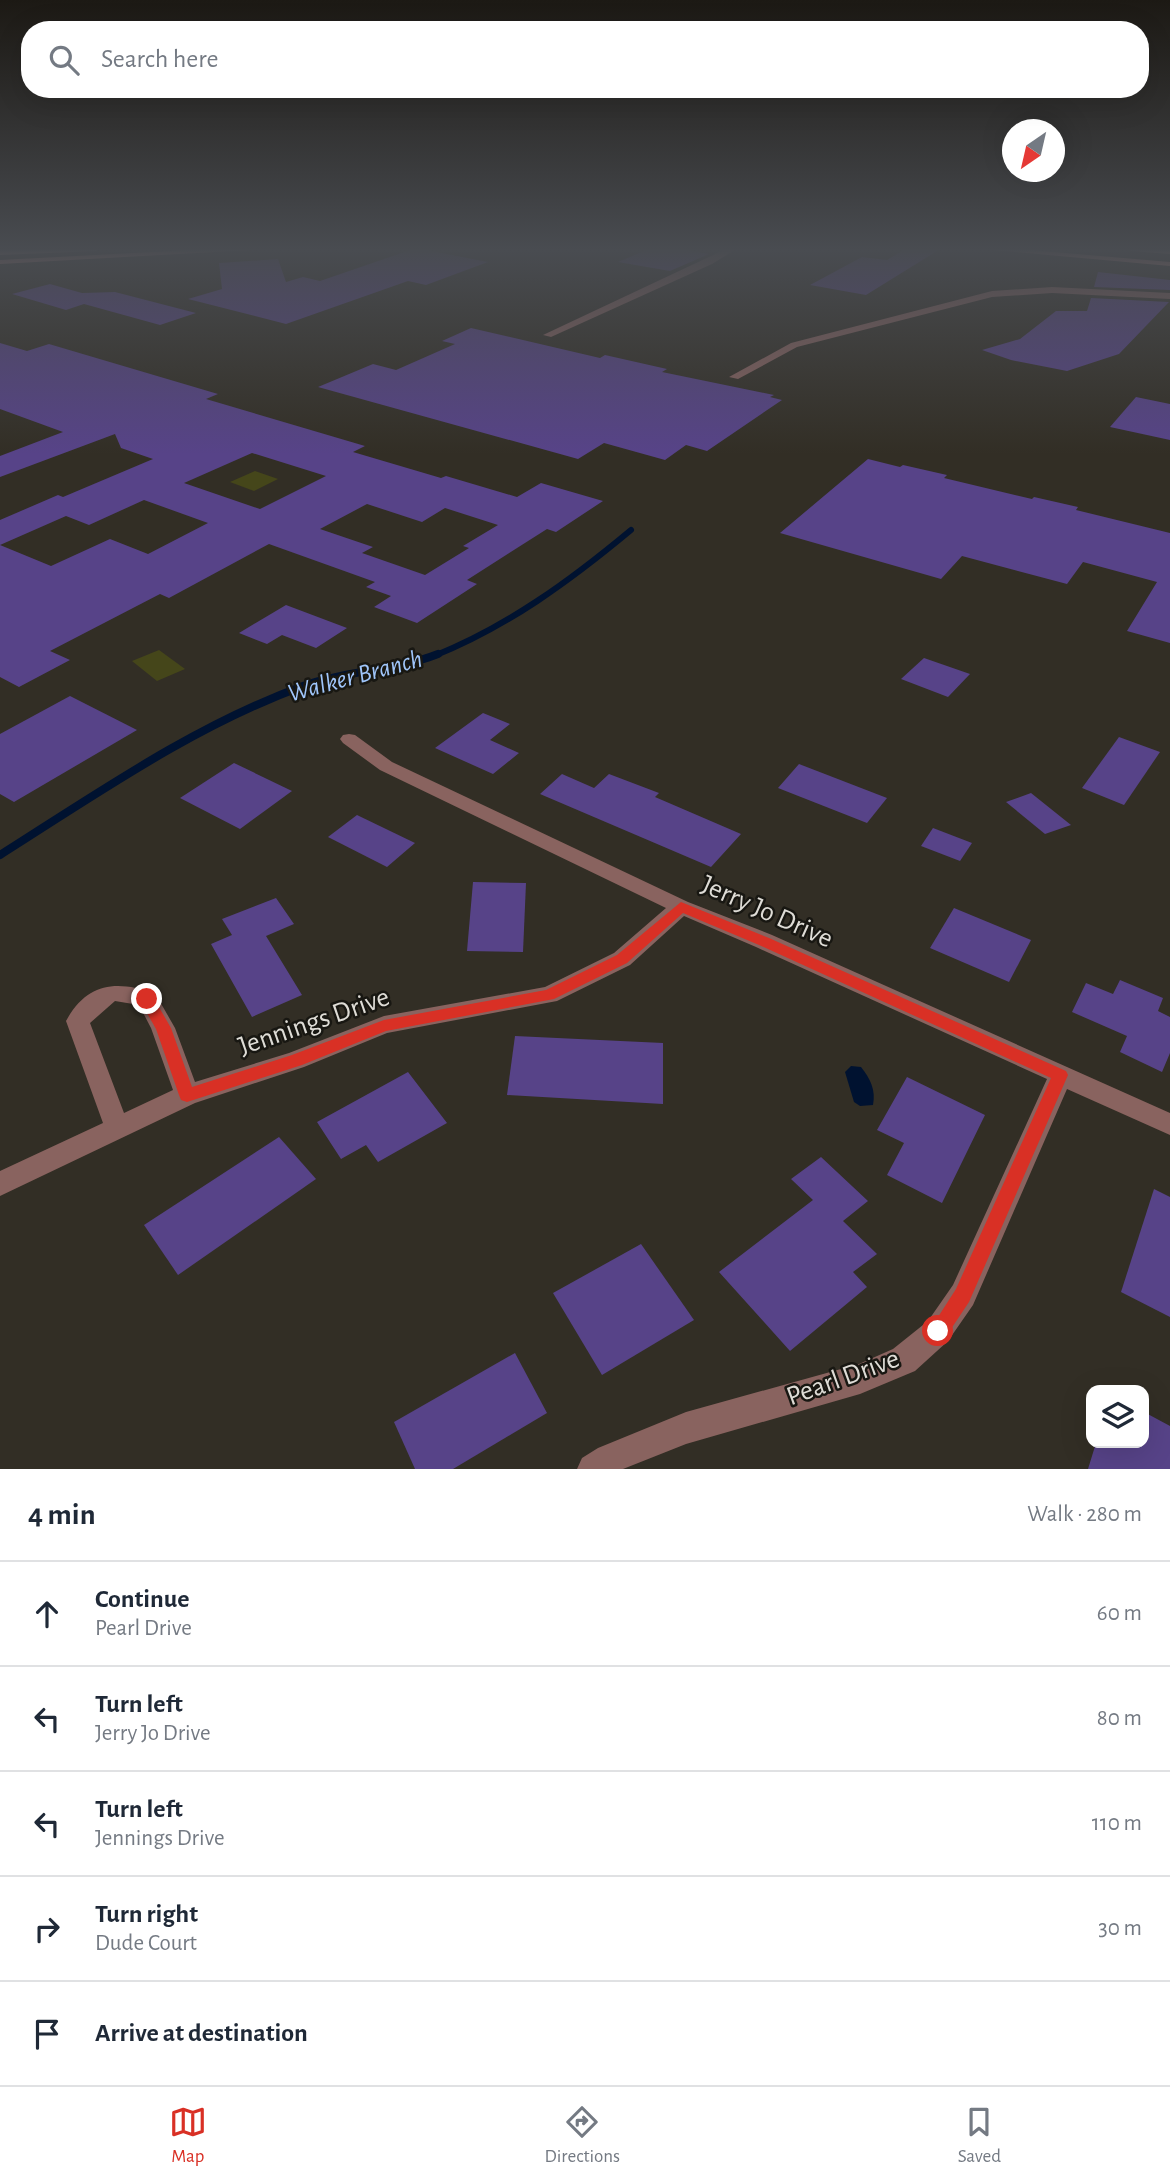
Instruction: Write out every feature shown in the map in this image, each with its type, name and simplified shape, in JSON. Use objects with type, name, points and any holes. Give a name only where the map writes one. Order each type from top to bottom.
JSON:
[{"type":"street","points":[[548,335],[589,317]]},
{"type":"street","points":[[734,377],[794,345],[904,317]]},
{"type":"street","name":"Jerry Jo Drive","points":[[349,740],[386,766],[681,907],[764,941],[1170,1124]]},
{"type":"street","name":"Jennings Drive","points":[[0,1184],[187,1095],[296,1060],[384,1026],[549,995],[622,959],[681,907]]},
{"type":"street","points":[[117,1128],[78,1021],[114,990],[124,990],[147,999],[163,1028],[187,1095]]},
{"type":"street","name":"Pearl Drive","points":[[593,1469],[609,1458],[687,1428],[860,1379],[904,1360],[938,1331],[963,1295],[1060,1075]]},
{"type":"shaded area","points":[[255,471],[278,479],[254,491],[230,482]]},
{"type":"shaded area","points":[[159,650],[185,669],[157,681],[132,661]]},
{"type":"water","points":[[851,1066],[861,1067],[867,1075],[873,1089],[873,1105],[860,1106],[854,1102],[845,1072]]},
{"type":"building","points":[[129,317],[185,317],[160,325]]},
{"type":"building","points":[[257,317],[307,317],[286,324]]},
{"type":"building","points":[[1049,317],[1155,317],[1119,354],[1067,371],[1011,360],[982,350],[1020,339]]},
{"type":"building","points":[[471,328],[600,358],[605,355],[667,369],[662,372],[774,395],[770,397],[782,400],[707,451],[686,445],[665,460],[604,443],[578,459],[318,387],[373,364],[396,370],[455,344],[442,341]]},
{"type":"building","points":[[0,343],[27,351],[49,344],[218,394],[206,399],[365,446],[353,452],[441,478],[446,476],[517,497],[541,483],[603,501],[556,532],[547,529],[467,580],[477,584],[417,623],[374,607],[391,596],[366,587],[375,582],[269,544],[169,598],[160,594],[50,651],[70,660],[19,687],[0,677],[0,545],[0,520],[153,459],[121,448],[115,434],[0,477],[0,456],[63,432],[0,409]],"holes":[[[252,453],[326,476],[260,509],[184,483]],[[144,500],[208,523],[148,554],[110,539],[51,566],[0,545],[66,516],[89,525]],[[367,504],[422,522],[445,508],[498,525],[463,546],[469,548],[425,575],[362,553],[373,547],[320,529]]]},
{"type":"building","points":[[1136,397],[1170,404],[1170,440],[1110,427]]},
{"type":"building","points":[[868,459],[947,475],[944,478],[1032,499],[1034,497],[1078,507],[1076,510],[1170,533],[1170,643],[1127,631],[1157,582],[1083,562],[1067,584],[962,556],[941,579],[780,533]]},
{"type":"building","points":[[286,605],[347,628],[316,648],[282,635],[267,644],[239,633]]},
{"type":"building","points":[[924,658],[970,674],[948,697],[901,679]]},
{"type":"building","points":[[70,696],[137,730],[14,802],[0,794],[0,734]]},
{"type":"building","points":[[483,713],[510,724],[490,740],[519,753],[493,774],[435,748]]},
{"type":"building","points":[[1119,737],[1160,752],[1124,805],[1082,788]]},
{"type":"building","points":[[234,763],[292,791],[240,829],[180,798]]},
{"type":"building","points":[[799,764],[887,798],[867,823],[778,788]]},
{"type":"building","points":[[562,774],[594,788],[609,774],[659,793],[655,797],[741,834],[711,867],[540,794]]},
{"type":"building","points":[[1031,793],[1071,825],[1045,834],[1006,802]]},
{"type":"building","points":[[357,815],[415,843],[387,867],[328,837]]},
{"type":"building","points":[[933,828],[972,843],[960,861],[921,846]]},
{"type":"building","points":[[473,882],[526,883],[523,952],[467,951]]},
{"type":"building","points":[[276,898],[294,924],[266,936],[302,995],[252,1017],[211,944],[232,935],[222,919]]},
{"type":"building","points":[[954,908],[1031,940],[1009,982],[930,948]]},
{"type":"building","points":[[1120,980],[1163,998],[1158,1011],[1170,1017],[1170,1053],[1162,1072],[1120,1052],[1127,1036],[1072,1012],[1086,983],[1113,994]]},
{"type":"building","points":[[515,1036],[663,1043],[663,1104],[507,1095]]},
{"type":"building","points":[[408,1072],[447,1123],[378,1162],[366,1145],[341,1159],[317,1122]]},
{"type":"building","points":[[907,1077],[985,1115],[942,1203],[887,1175],[904,1143],[877,1130]]},
{"type":"building","points":[[279,1137],[316,1179],[178,1275],[144,1225]]},
{"type":"building","points":[[821,1157],[868,1201],[843,1221],[877,1254],[853,1272],[867,1287],[790,1351],[719,1272],[813,1200],[791,1179]]},
{"type":"building","points":[[1154,1189],[1170,1197],[1170,1317],[1121,1292]]},
{"type":"building","points":[[641,1244],[694,1320],[602,1375],[553,1293]]},
{"type":"building","points":[[515,1353],[547,1413],[453,1469],[415,1469],[394,1422]]},
{"type":"building","points":[[1149,1415],[1170,1426],[1170,1469],[1088,1469],[1094,1448],[1149,1448]]},
{"type":"waterway","name":"Walker Branch","points":[[434,656],[513,617],[585,567],[631,530]]},
{"type":"waterway","name":"Walker Branch","points":[[0,855],[147,762],[263,702],[320,681],[405,664],[438,654]]},
{"type":"route","points":[[147,999],[163,1028],[187,1095],[296,1060],[384,1026],[549,995],[622,959],[681,907],[764,941],[1060,1075],[963,1295],[938,1331]]}]
